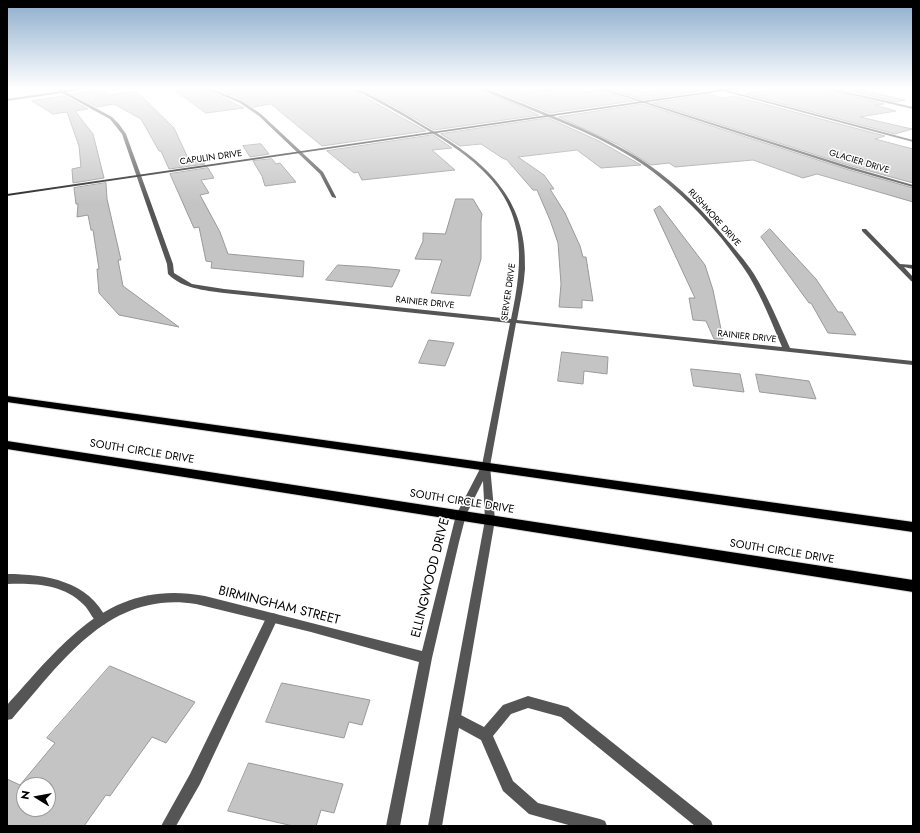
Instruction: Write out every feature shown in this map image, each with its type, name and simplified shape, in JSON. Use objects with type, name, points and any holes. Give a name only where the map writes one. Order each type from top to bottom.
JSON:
[{"type":"main road","points":[[7,399],[486,465],[913,527]]},
{"type":"main road","name":"SOUTH CIRCLE DRIVE","points":[[7,445],[913,586]]},
{"type":"street","name":"RAINIER DRIVE","points":[[119,126],[124,134],[139,176],[170,264],[171,274],[181,282],[198,288],[913,363]]},
{"type":"street","points":[[272,126],[322,173],[334,197]]},
{"type":"street","name":"SERVER DRIVE","points":[[424,126],[469,154],[484,167],[501,188],[509,201],[516,215],[520,235],[522,254],[521,282],[486,465]]},
{"type":"street","name":"CAPULIN DRIVE","points":[[7,195],[484,126]]},
{"type":"street","name":"RUSHMORE DRIVE","points":[[572,126],[637,159],[683,195],[737,254],[752,276],[764,298],[787,350]]},
{"type":"street","name":"GLACIER DRIVE","points":[[716,126],[843,166],[913,186]]},
{"type":"street","points":[[856,126],[913,141]]},
{"type":"street","points":[[864,230],[913,280]]},
{"type":"street","points":[[898,265],[913,267]]},
{"type":"street","points":[[435,826],[490,520],[486,465]]},
{"type":"street","name":"ELLINGWOOD DRIVE","points":[[393,826],[426,658],[461,515],[486,465]]},
{"type":"street","points":[[7,579],[30,578],[50,581],[70,588],[85,598],[101,620]]},
{"type":"street","name":"BIRMINGHAM STREET","points":[[7,714],[77,638],[101,620],[124,607],[148,600],[170,597],[197,600],[426,658]]},
{"type":"street","points":[[168,826],[195,779],[272,618]]},
{"type":"street","points":[[486,735],[507,709],[528,702],[564,711],[706,826]]},
{"type":"street","points":[[455,718],[486,735],[508,786],[534,809],[600,826]]},
{"type":"building","points":[[72,126],[87,126],[93,134],[104,178],[73,183],[72,169],[81,167],[79,146]]},
{"type":"building","points":[[145,126],[172,126],[188,158],[200,156],[205,164],[169,169],[161,151],[159,151]]},
{"type":"building","points":[[298,126],[417,126],[426,131],[322,146]]},
{"type":"building","points":[[427,126],[463,126],[434,130]]},
{"type":"building","points":[[495,126],[565,126],[599,141],[641,165],[601,168],[577,150],[518,157],[544,175],[554,189],[550,189],[565,213],[580,246],[583,257],[586,257],[593,301],[582,300],[582,308],[559,307],[561,284],[558,243],[537,190],[533,190],[506,159],[481,144],[460,146],[441,134]]},
{"type":"building","points":[[578,126],[711,126],[849,170],[913,188],[913,202],[817,174],[803,178],[753,160],[675,167],[669,163],[651,165],[619,145]]},
{"type":"building","points":[[725,126],[847,126],[885,136],[875,139],[913,149],[913,183],[851,166]]},
{"type":"building","points":[[865,126],[898,126],[912,129],[895,134]]},
{"type":"building","points":[[433,135],[452,148],[432,150],[455,170],[362,180],[358,172],[354,173],[327,151]]},
{"type":"building","points":[[261,144],[269,154],[250,157],[243,146]]},
{"type":"building","points":[[272,159],[276,164],[280,163],[296,182],[265,186],[262,176],[253,161]]},
{"type":"building","points":[[208,168],[214,178],[201,180],[209,193],[200,195],[220,232],[228,254],[304,261],[303,277],[211,268],[212,262],[206,261],[199,227],[194,228],[170,174]]},
{"type":"building","points":[[106,183],[107,199],[121,260],[118,260],[123,286],[179,327],[119,315],[99,293],[97,269],[99,269],[93,230],[91,230],[88,215],[77,217],[78,204],[76,204],[74,188]]},
{"type":"building","points":[[456,199],[473,199],[482,214],[481,259],[470,296],[431,293],[442,260],[415,259],[423,241],[423,233],[445,234]]},
{"type":"building","points":[[660,206],[705,265],[713,290],[723,339],[714,339],[706,321],[693,320],[689,298],[695,298],[654,210]]},
{"type":"building","points":[[770,229],[816,279],[838,312],[842,312],[856,335],[828,333],[811,303],[809,303],[761,237]]},
{"type":"building","points":[[338,265],[400,270],[392,287],[326,280]]},
{"type":"building","points":[[429,340],[454,343],[445,366],[419,363]]},
{"type":"building","points":[[562,352],[608,357],[607,374],[584,371],[583,384],[558,381]]},
{"type":"building","points":[[691,369],[740,374],[744,392],[694,386]]},
{"type":"building","points":[[756,374],[809,381],[816,399],[760,392]]},
{"type":"building","points":[[110,666],[195,702],[166,743],[152,737],[110,796],[106,795],[84,826],[7,826],[7,779],[16,783],[16,817],[56,817],[56,777],[27,777],[55,743],[47,738]]},
{"type":"building","points":[[282,683],[370,700],[362,725],[349,722],[344,738],[266,722]]},
{"type":"building","points":[[249,763],[343,784],[334,813],[321,810],[316,826],[293,826],[228,811]]}]
